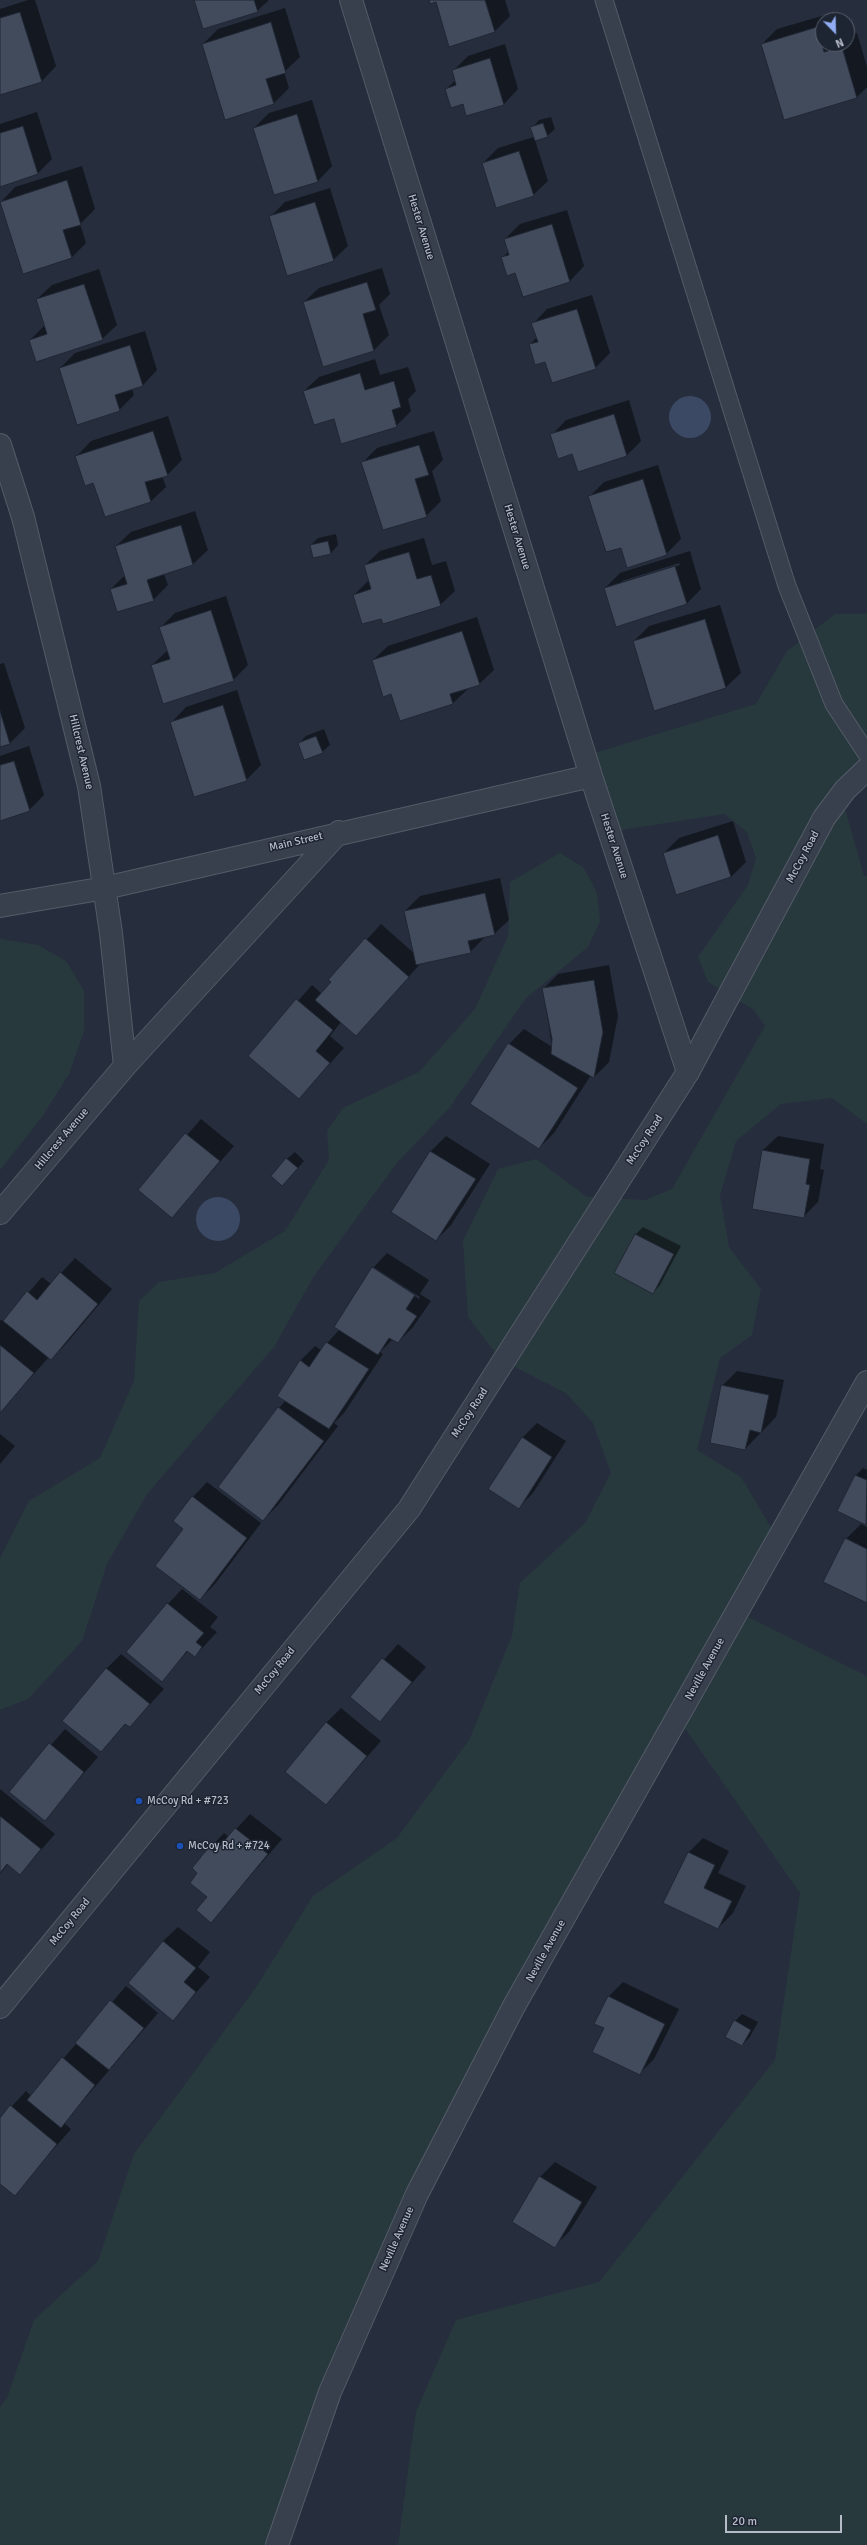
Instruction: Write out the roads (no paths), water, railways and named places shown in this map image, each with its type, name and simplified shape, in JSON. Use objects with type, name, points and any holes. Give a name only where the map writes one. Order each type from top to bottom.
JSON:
[{"type":"street","name":"Hester Avenue","points":[[351,0],[591,776],[688,1072]]},
{"type":"street","name":"Hillcrest Avenue","points":[[0,445],[23,517],[89,786],[104,888],[125,1066]]},
{"type":"street","name":"McCoy Road","points":[[0,2006],[409,1509],[688,1072],[824,818],[845,790],[867,769]]},
{"type":"street","name":"Main Street","points":[[0,906],[104,888],[339,832],[591,776]]},
{"type":"street","name":"Hillcrest Avenue","points":[[0,1213],[125,1066],[339,832]]},
{"type":"street","name":"Neville Avenue","points":[[277,2545],[330,2392],[417,2194],[514,2006],[867,1382]]},
{"type":"lane","points":[[604,0],[787,586],[834,704],[867,754]]},
{"type":"water","points":[[686,396],[694,396],[702,399],[708,405],[711,417],[708,429],[702,435],[694,438],[686,438],[678,435],[672,429],[669,421],[669,413],[672,405],[678,399]]},
{"type":"water","points":[[218,1197],[230,1201],[236,1207],[240,1219],[236,1231],[230,1237],[218,1241],[206,1237],[200,1231],[196,1219],[200,1207],[206,1201]]},
{"type":"place","name":"McCoy Rd + #723","points":[[139,1801]]},
{"type":"place","name":"McCoy Rd + #724","points":[[180,1846]]}]
